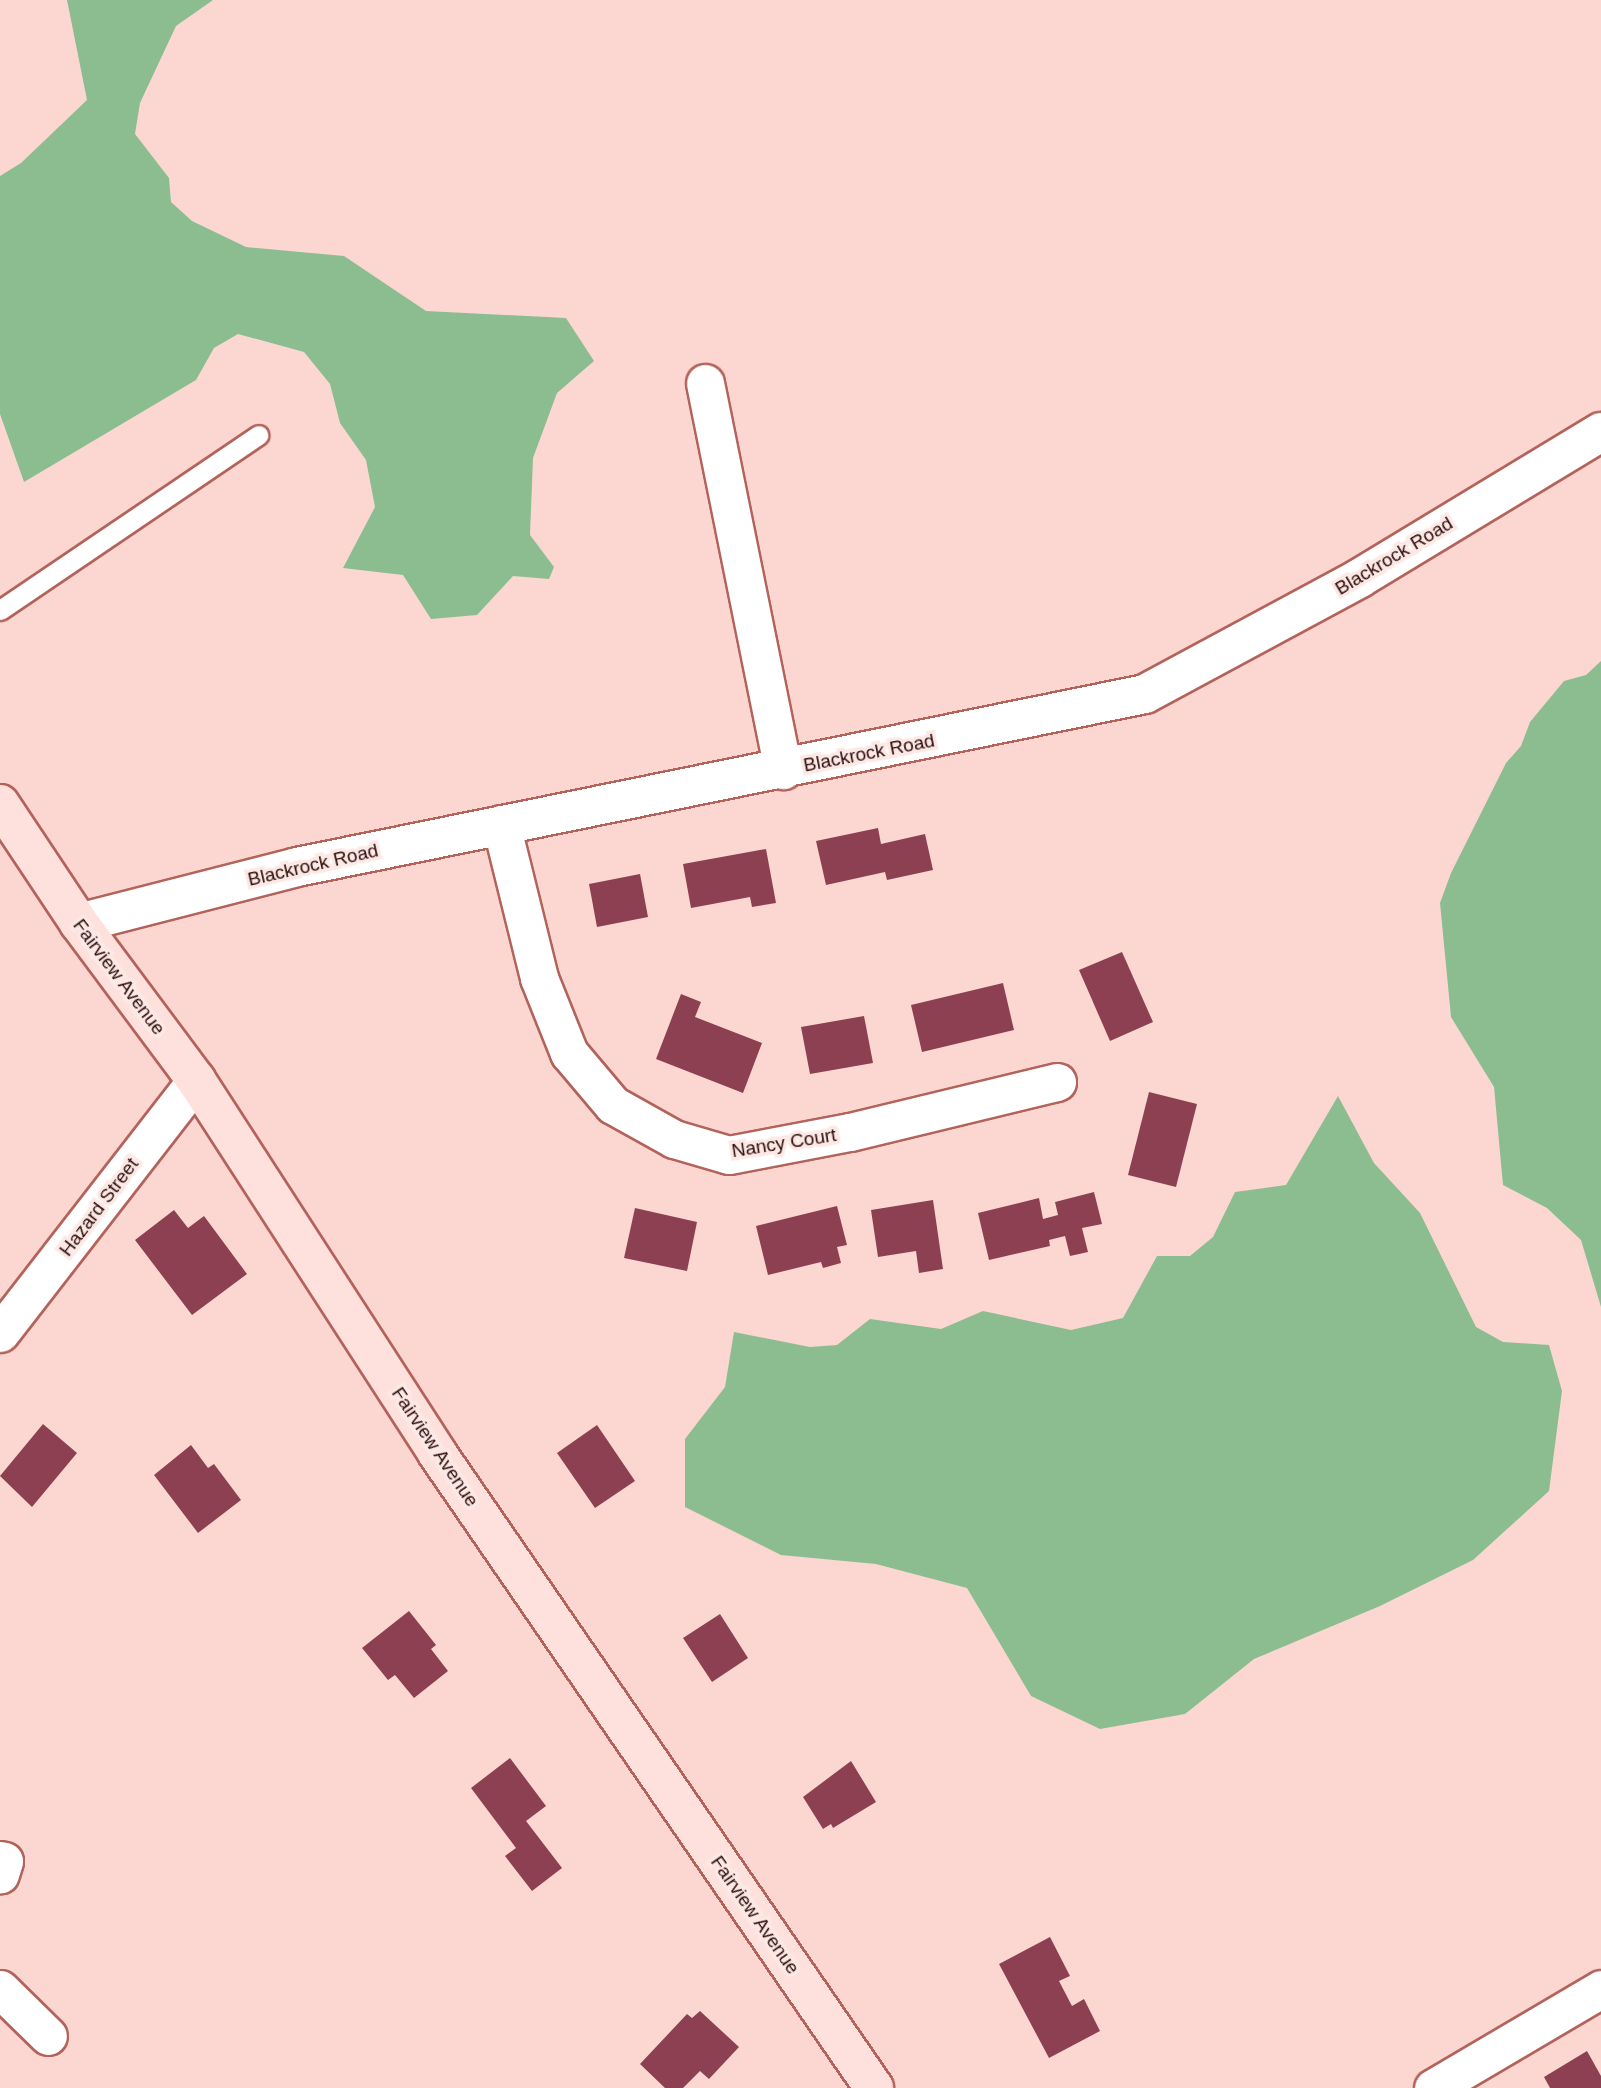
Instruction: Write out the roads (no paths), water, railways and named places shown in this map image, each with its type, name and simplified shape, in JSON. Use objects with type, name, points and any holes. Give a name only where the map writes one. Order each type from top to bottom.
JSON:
[{"type":"main road","name":"Fairview Avenue","points":[[0,804],[79,923],[196,1080],[437,1452],[874,2088]]},
{"type":"street","points":[[705,383],[783,770]]},
{"type":"street","name":"Blackrock Road","points":[[79,923],[297,867],[501,824],[783,770],[1145,694],[1360,578],[1601,432]]},
{"type":"street","name":"Nancy Court","points":[[501,824],[539,978],[569,1053],[613,1105],[674,1139],[729,1155],[850,1132],[1057,1082]]},
{"type":"street","name":"Hazard Street","points":[[0,1333],[196,1080]]},
{"type":"street","points":[[0,1860],[0,1874]]},
{"type":"street","points":[[0,1989],[48,2036]]},
{"type":"street","points":[[1433,2088],[1601,1989]]},
{"type":"lane","points":[[0,610],[258,435]]}]
